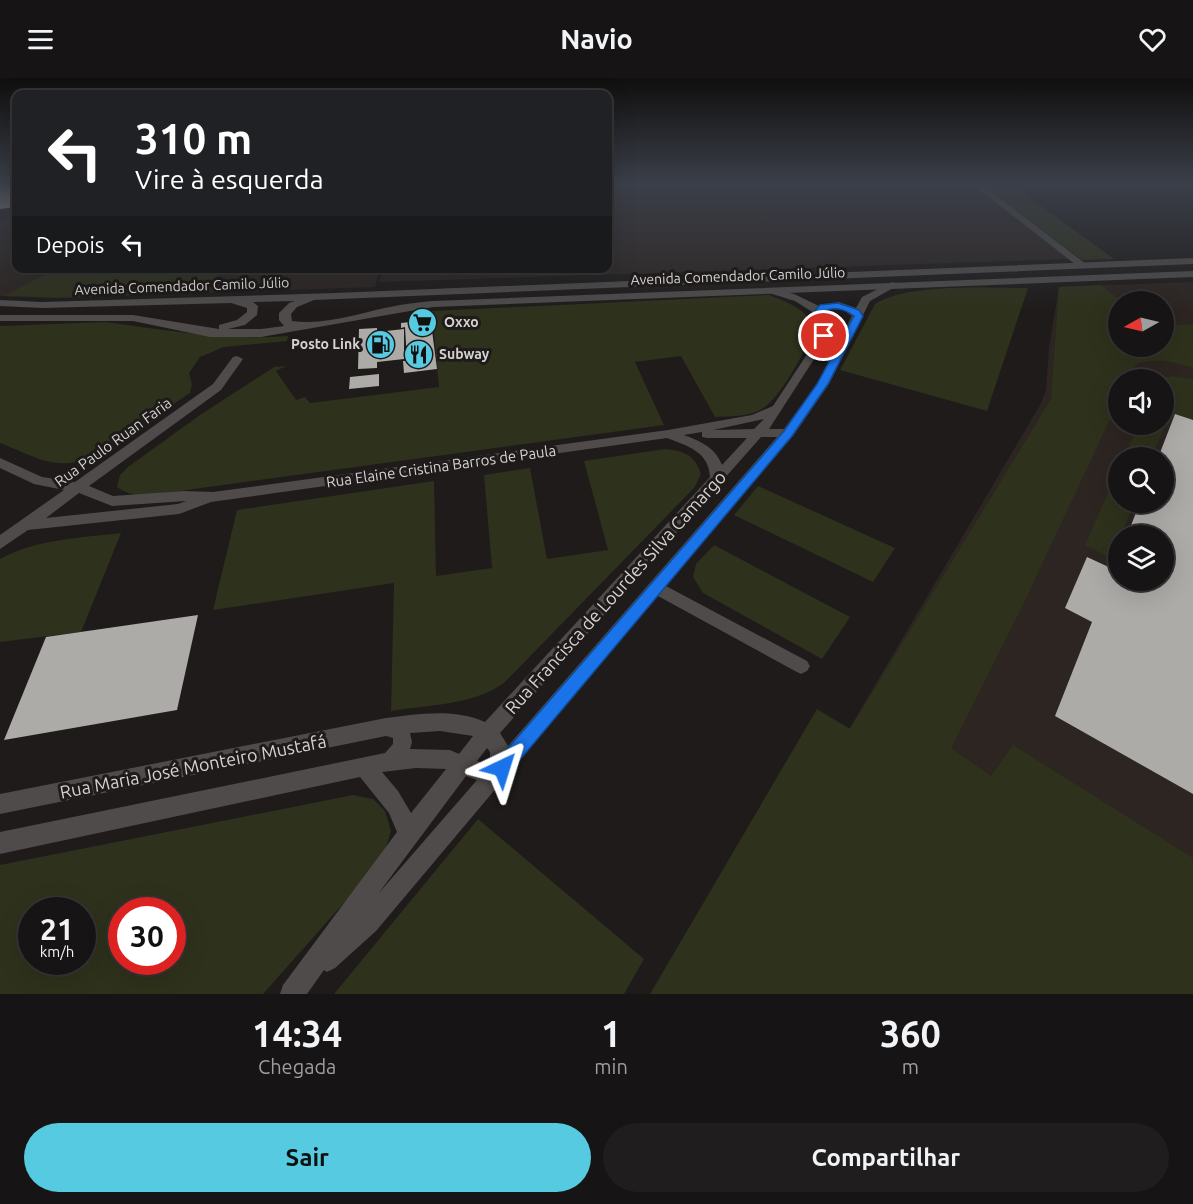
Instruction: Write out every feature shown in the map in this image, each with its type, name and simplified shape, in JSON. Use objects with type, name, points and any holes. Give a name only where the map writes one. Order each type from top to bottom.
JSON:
[{"type":"main road","name":"Avenida Comendador Camilo Júlio","points":[[4,303],[42,305],[335,296],[1193,261]]},
{"type":"main road","name":"Avenida Comendador Camilo Júlio","points":[[0,318],[94,316],[133,318],[210,333],[261,333],[317,326],[399,308],[433,304],[1193,274]]},
{"type":"main road","points":[[317,326],[297,327],[288,324],[285,320],[285,313],[293,305],[303,301],[335,296]]},
{"type":"main road","points":[[162,323],[226,327],[241,323],[253,313],[252,306],[245,302],[214,300]]},
{"type":"street","points":[[1031,226],[1083,266]]},
{"type":"street","name":"Rua Francisca de Lourdes Silva Camargo","points":[[297,988],[368,922],[789,432],[823,384],[871,295],[892,285]]},
{"type":"street","points":[[770,290],[803,302],[819,312],[823,307],[838,306],[855,312],[858,316]]},
{"type":"street","name":"Rua Francisca de Lourdes Silva Camargo","points":[[297,988],[408,834],[487,733],[770,420],[824,336],[823,317],[819,312]]},
{"type":"street","name":"Rua Paulo Ruan Faria","points":[[0,543],[217,387],[237,359]]},
{"type":"street","name":"Rua Elaine Cristina Barros de Paula","points":[[0,463],[39,481],[79,488],[112,501],[184,496],[213,497],[668,434],[746,420],[778,409]]},
{"type":"street","name":"Rua Elaine Cristina Barros de Paula","points":[[746,420],[770,420]]},
{"type":"street","points":[[758,434],[789,432],[785,423],[770,420]]},
{"type":"street","name":"Rua Elaine Cristina Barros de Paula","points":[[668,434],[758,434]]},
{"type":"street","name":"Rua Elaine Cristina Barros de Paula","points":[[668,434],[703,448],[710,454],[717,465],[717,480]]},
{"type":"street","points":[[39,481],[49,509],[58,516],[73,521]]},
{"type":"street","name":"Rua Elaine Cristina Barros de Paula","points":[[26,525],[179,509],[213,497]]},
{"type":"street","points":[[656,588],[801,666]]},
{"type":"street","name":"Rua Maria José Monteiro Mustafá","points":[[0,804],[386,727],[441,721],[461,724],[487,733]]},
{"type":"street","points":[[386,727],[396,728],[404,739],[398,755],[389,762]]},
{"type":"street","points":[[0,843],[389,762],[435,758],[498,773],[502,758],[498,743],[487,733]]},
{"type":"street","points":[[364,767],[392,798],[407,826],[408,834]]},
{"type":"shaded area","points":[[0,226],[12,226],[12,273],[47,273],[0,296]]},
{"type":"shaded area","points":[[612,226],[1027,226],[1066,255],[1068,259],[379,282],[381,273],[612,273]]},
{"type":"shaded area","points":[[222,273],[379,273],[375,287],[197,293]]},
{"type":"shaded area","points":[[1193,282],[1193,987],[849,729],[1040,405],[1046,390],[1049,347],[1059,287]]},
{"type":"green space","points":[[1037,226],[1068,226],[1114,259],[1082,260]]},
{"type":"green space","points":[[47,273],[222,273],[197,293],[57,298],[4,296]]},
{"type":"green space","points":[[1101,285],[1108,291],[1108,357],[1174,357],[1174,325],[1193,324],[1193,368],[1172,362],[1150,361],[1135,365],[1133,369],[1108,369],[1108,423],[1022,607],[951,748],[991,776],[1013,745],[1193,858],[1193,994],[650,994],[817,709],[850,729],[1051,399],[1059,287]]},
{"type":"green space","points":[[948,288],[1028,288],[987,411],[840,370],[875,304],[889,297]]},
{"type":"green space","points":[[769,295],[804,313],[812,326],[812,334],[784,386],[762,409],[751,413],[715,417],[681,356],[635,362],[664,425],[157,494],[130,493],[117,487],[120,475],[128,467],[200,415],[274,367],[286,366],[276,371],[296,400],[305,397],[310,403],[439,387],[432,311]]},
{"type":"green space","points":[[105,322],[219,336],[288,336],[287,341],[224,347],[200,357],[189,373],[192,384],[190,393],[94,457],[57,463],[35,458],[0,443],[0,326]]},
{"type":"green space","points":[[1174,376],[1193,379],[1193,423],[1174,417]]},
{"type":"green space","points":[[1134,435],[1161,435],[1156,447],[1129,447]]},
{"type":"green space","points":[[665,449],[688,455],[696,462],[701,474],[694,488],[504,683],[479,696],[450,703],[391,711],[394,583],[213,610],[237,510],[434,481],[436,576],[492,568],[484,475],[530,468],[547,559],[608,550],[584,461]]},
{"type":"green space","points":[[758,486],[895,548],[873,582],[734,515]]},
{"type":"green space","points":[[1108,493],[1108,513],[1130,513],[1125,525],[1108,525],[1108,557],[1085,545]]},
{"type":"green space","points":[[121,533],[81,632],[0,642],[0,559],[43,543]]},
{"type":"green space","points":[[714,545],[850,617],[822,659],[703,593],[693,577],[696,564]]},
{"type":"green space","points":[[353,795],[373,799],[385,811],[391,831],[382,860],[263,994],[0,994],[0,865]]},
{"type":"green space","points":[[478,819],[644,959],[624,994],[334,994]]},
{"type":"building","points":[[430,315],[437,369],[404,373],[403,361],[407,361],[405,327],[401,328],[401,323],[410,322],[411,317]]},
{"type":"building","name":"Posto Link","points":[[377,328],[377,332],[404,329],[404,359],[377,362],[377,368],[358,369],[359,329]]},
{"type":"building","points":[[379,374],[379,386],[349,389],[350,377]]},
{"type":"building","points":[[1175,414],[1193,420],[1193,794],[1055,716],[1092,622],[1065,608],[1087,557],[1108,567],[1108,591],[1174,591],[1174,525],[1131,525],[1136,513],[1174,513],[1174,447],[1162,447],[1167,435],[1174,435]]},
{"type":"building","points":[[198,615],[177,710],[4,740],[46,637]]},
{"type":"place","name":"Oxxo","points":[[423,322]]},
{"type":"place","name":"Posto Link","points":[[381,344]]},
{"type":"place","name":"Subway","points":[[418,354]]},
{"type":"route","points":[[502,768],[788,433],[823,384],[858,316],[845,307],[831,305],[823,307],[819,312],[823,317],[824,336]]}]
